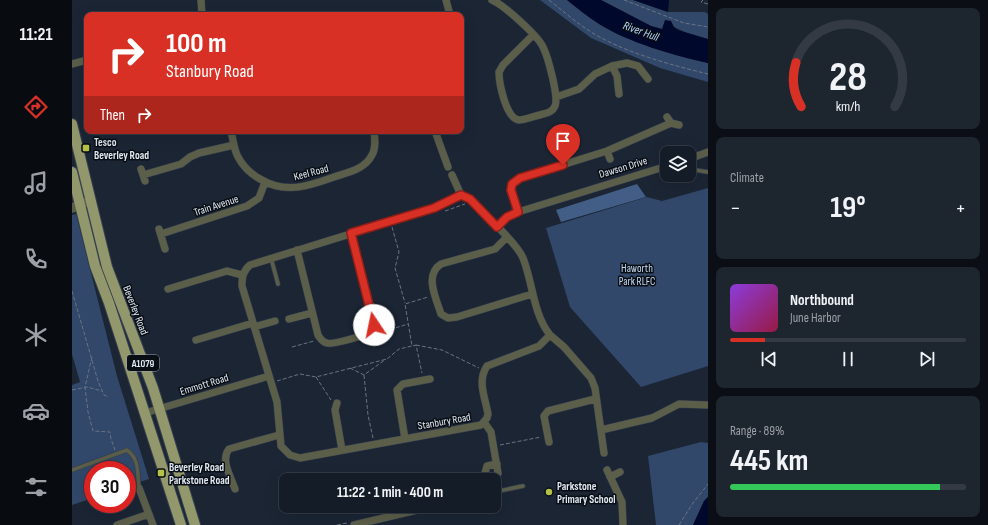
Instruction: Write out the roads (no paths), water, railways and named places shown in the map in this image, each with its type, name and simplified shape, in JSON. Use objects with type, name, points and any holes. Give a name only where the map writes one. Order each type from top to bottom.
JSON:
[{"type":"main road","name":"Beverley Road","points":[[72,124],[107,267],[153,388],[195,525]]},
{"type":"main road","name":"Beverley Road","points":[[72,172],[76,207],[95,266],[109,303],[181,525]]},
{"type":"street","points":[[201,0],[202,12]]},
{"type":"street","points":[[447,0],[449,12]]},
{"type":"street","points":[[492,0],[507,9],[533,35],[543,46],[556,97],[555,106],[550,112],[519,120],[508,112],[499,72],[503,65],[533,35]]},
{"type":"street","points":[[72,64],[84,61]]},
{"type":"street","points":[[556,97],[579,89],[595,74],[612,66],[627,63],[638,66],[648,79]]},
{"type":"street","points":[[612,66],[617,76],[619,94]]},
{"type":"street","points":[[518,212],[511,190],[512,184],[520,178],[607,151],[669,120],[679,125]]},
{"type":"street","name":"Keel Road","points":[[232,134],[238,156],[245,168],[265,182],[277,188],[297,188],[310,186],[362,168],[372,156],[375,149],[374,134]]},
{"type":"street","points":[[436,134],[448,167]]},
{"type":"street","points":[[143,175],[181,164],[199,153],[234,145]]},
{"type":"street","points":[[607,151],[610,159]]},
{"type":"street","points":[[696,156],[708,152]]},
{"type":"street","name":"Dawson Drive","points":[[497,227],[507,217],[518,212],[660,169]]},
{"type":"street","points":[[452,175],[461,195],[470,199],[523,257],[532,294],[545,328],[591,378],[596,399],[604,453]]},
{"type":"street","name":"Train Avenue","points":[[165,249],[160,231],[247,206],[259,198],[265,182]]},
{"type":"street","points":[[168,289],[227,271],[242,275],[250,265],[434,208],[461,195]]},
{"type":"street","points":[[76,207],[90,201]]},
{"type":"street","points":[[297,250],[312,313],[320,339],[328,344],[368,333],[374,326],[373,316],[351,233]]},
{"type":"street","points":[[506,238],[495,249],[440,264],[434,268],[431,278],[440,314],[448,318],[532,294]]},
{"type":"street","name":"Stanbury Road","points":[[242,275],[242,286],[277,402],[278,435],[281,446],[290,455],[300,458],[475,427],[484,422],[488,414],[481,385],[484,370],[487,366],[539,346],[550,335]]},
{"type":"street","points":[[289,319],[312,313]]},
{"type":"street","points":[[196,339],[275,321]]},
{"type":"street","points":[[405,439],[397,390],[403,384],[425,377]]},
{"type":"street","name":"Emmott Road","points":[[145,413],[270,380]]},
{"type":"street","points":[[549,439],[544,416],[548,411],[596,399]]},
{"type":"street","points":[[337,403],[335,410],[342,450]]},
{"type":"street","points":[[601,430],[627,421],[652,418],[679,404],[708,403]]},
{"type":"street","points":[[484,422],[490,428],[498,464],[498,473]]},
{"type":"street","points":[[235,489],[225,461],[225,454],[229,449],[278,435]]},
{"type":"street","points":[[485,473],[487,466],[498,464]]},
{"type":"street","points":[[607,470],[622,502],[623,525]]},
{"type":"street","points":[[610,477],[620,472]]},
{"type":"street","points":[[139,488],[152,525]]},
{"type":"street","points":[[354,525],[395,513]]},
{"type":"street","points":[[117,525],[149,514]]},
{"type":"lane","points":[[696,170],[708,172]]},
{"type":"lane","points":[[271,258],[278,284]]},
{"type":"lane","points":[[72,470],[127,450],[133,455],[137,462],[139,488]]},
{"type":"lane","points":[[501,491],[523,486]]},
{"type":"water","name":"River Hull","points":[[567,0],[601,0],[651,26],[662,29],[665,20],[671,21],[674,27],[678,30],[708,39],[708,63],[666,52],[623,37],[599,24]]},
{"type":"water","points":[[633,0],[669,0],[668,12]]},
{"type":"water","points":[[708,497],[708,525],[693,525],[704,501]]},
{"type":"place","name":"Tesco Beverley Road","points":[[86,148]]},
{"type":"place","name":"Beverley Road Parkstone Road","points":[[161,473]]},
{"type":"place","name":"Parkstone Primary School","points":[[549,492]]},
{"type":"park label","name":"Haworth Park RLFC","points":[[637,274]]}]
